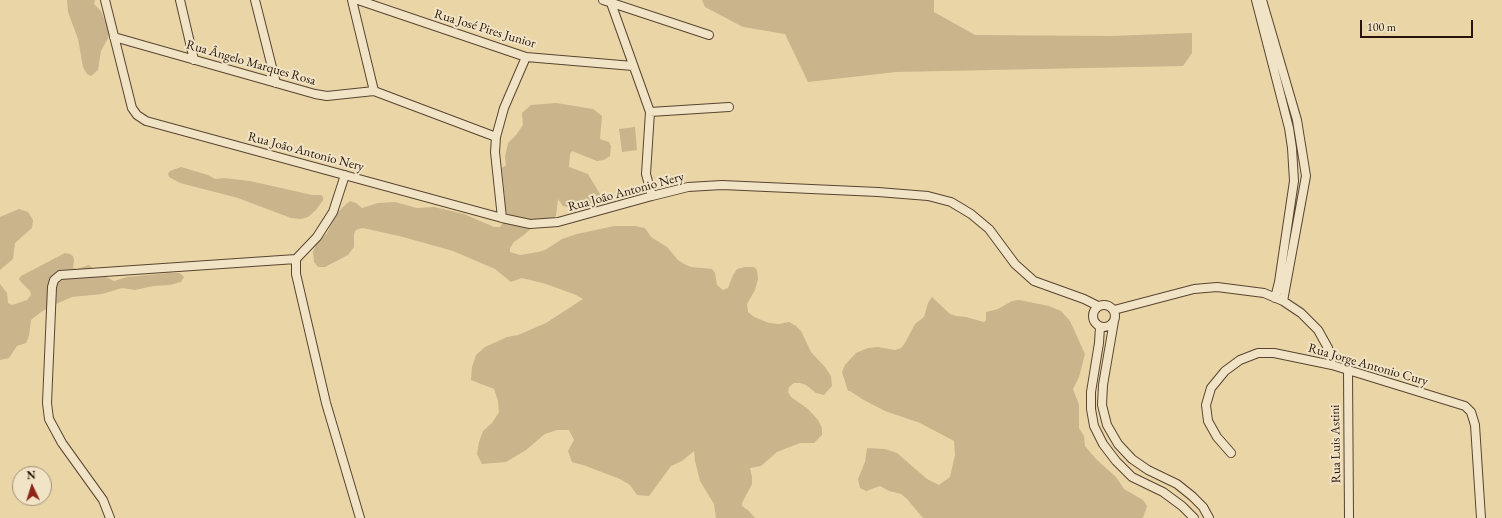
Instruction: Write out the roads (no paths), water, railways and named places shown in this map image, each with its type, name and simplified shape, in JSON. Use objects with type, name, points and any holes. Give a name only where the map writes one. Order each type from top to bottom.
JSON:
[{"type":"street","points":[[105,0],[114,37]]},
{"type":"street","points":[[180,0],[194,60]]},
{"type":"street","points":[[254,0],[276,83]]},
{"type":"street","points":[[352,0],[374,91]]},
{"type":"street","name":"Rua José Pires Junior","points":[[358,0],[526,57],[633,66]]},
{"type":"street","points":[[1256,0],[1289,128],[1306,176],[1279,300]]},
{"type":"street","points":[[1262,0],[1297,120],[1297,147],[1294,182],[1280,276],[1279,300]]},
{"type":"street","points":[[607,1],[709,35]]},
{"type":"street","points":[[607,1],[650,112],[646,174],[652,196]]},
{"type":"street","name":"Rua Ângelo Marques Rosa","points":[[114,37],[315,94],[327,96],[374,91],[496,137]]},
{"type":"street","name":"Rua João Antonio Nery","points":[[114,37],[132,108],[137,115],[146,121],[345,176],[502,218],[530,224],[558,222],[688,187],[722,184],[928,196],[951,202],[971,214],[989,228],[1015,264],[1034,281],[1084,299],[1098,306]]},
{"type":"street","points":[[502,218],[495,152],[496,137],[504,108],[526,57]]},
{"type":"street","points":[[650,112],[729,107]]},
{"type":"street","points":[[110,518],[103,500],[62,443],[49,419],[47,403],[52,287],[54,280],[60,275],[296,259],[317,237],[333,212],[345,176]]},
{"type":"street","points":[[1294,182],[1305,182]]},
{"type":"street","points":[[296,259],[296,274],[326,403],[360,518]]},
{"type":"street","points":[[1114,310],[1194,289],[1217,287],[1264,294],[1301,312],[1318,330],[1328,348],[1332,365]]},
{"type":"street","points":[[1114,321],[1108,327],[1100,327],[1093,321],[1092,316],[1094,310],[1098,306],[1107,305],[1114,310],[1115,316],[1103,385],[1102,405],[1107,425],[1118,444],[1132,459],[1148,470],[1177,484],[1203,507],[1209,518]]},
{"type":"street","points":[[1100,327],[1099,343],[1091,392],[1091,409],[1094,426],[1103,444],[1116,461],[1132,477],[1163,492],[1182,506],[1194,518]]},
{"type":"street","name":"Rua Jorge Antonio Cury","points":[[1230,453],[1217,437],[1208,421],[1206,405],[1211,388],[1225,371],[1240,360],[1258,353],[1274,353],[1332,365],[1465,406],[1472,412],[1475,425],[1481,518]]},
{"type":"street","name":"Rua Luis Astini","points":[[1348,370],[1349,518]]}]
